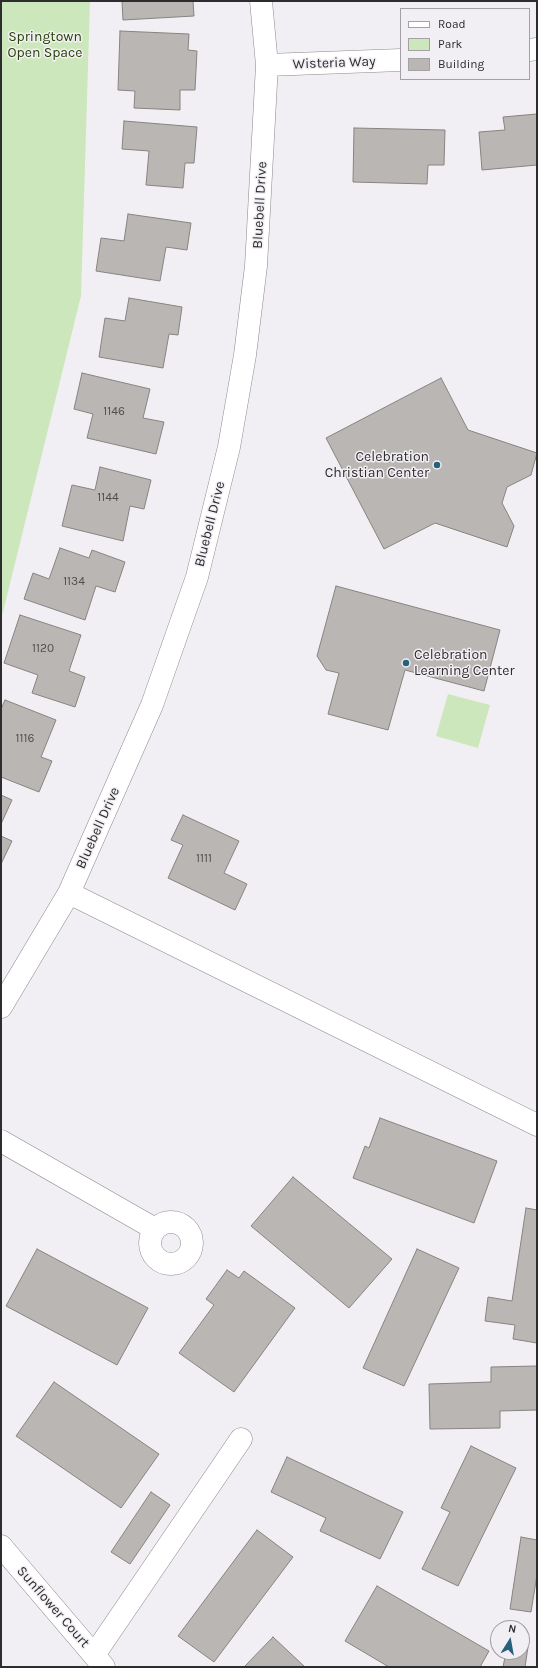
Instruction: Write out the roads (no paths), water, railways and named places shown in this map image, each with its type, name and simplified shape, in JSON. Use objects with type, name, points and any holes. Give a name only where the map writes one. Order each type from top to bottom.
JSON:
[{"type":"street","name":"Bluebell Drive","points":[[1,1007],[69,893],[152,705],[197,577],[229,447],[246,355],[256,266],[267,65],[261,1]]},
{"type":"street","name":"Wisteria Way","points":[[267,65],[400,60]]},
{"type":"street","points":[[69,893],[537,1125]]},
{"type":"street","points":[[1,1141],[155,1229]]},
{"type":"street","points":[[99,1661],[240,1439]]},
{"type":"street","name":"Sunflower Court","points":[[1,1546],[99,1661]]},
{"type":"place","name":"Celebration Christian Center","points":[[437,465]]},
{"type":"place","name":"Celebration Learning Center","points":[[406,663]]},
{"type":"park label","name":"Springtown Open Space","points":[[45,46]]}]
